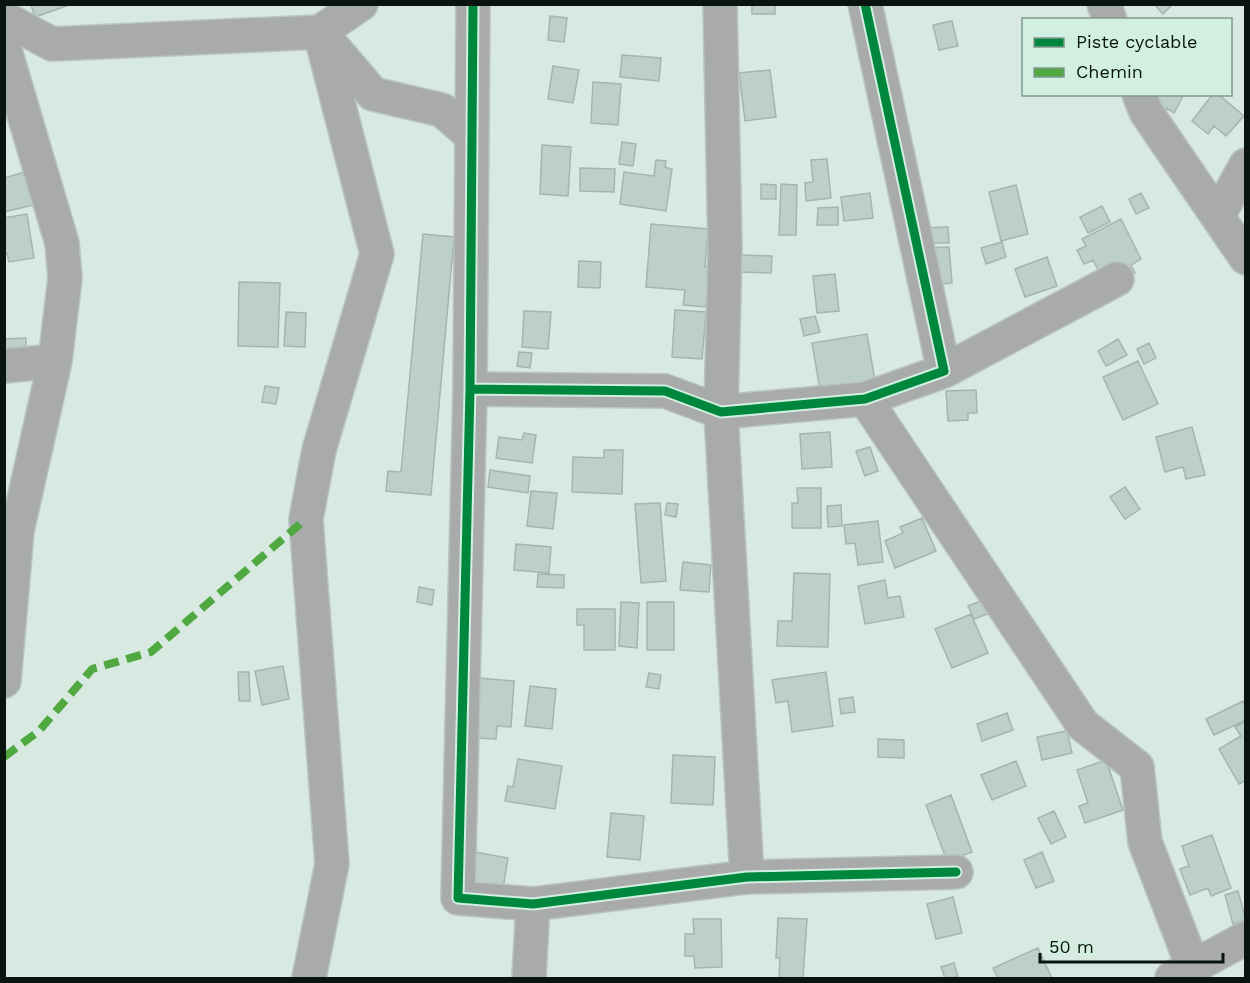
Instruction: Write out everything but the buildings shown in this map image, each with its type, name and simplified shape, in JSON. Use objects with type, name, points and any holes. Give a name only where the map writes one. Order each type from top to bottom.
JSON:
[{"type":"street","points":[[4,18],[52,44],[320,32],[361,4]]},
{"type":"street","points":[[473,4],[470,388],[458,898],[533,904],[747,877],[956,872]]},
{"type":"street","points":[[720,4],[725,249],[721,412],[747,877]]},
{"type":"street","points":[[865,4],[945,371]]},
{"type":"street","points":[[320,32],[374,94],[442,110],[471,135]]},
{"type":"street","points":[[309,978],[332,864],[306,519],[319,450],[378,254],[320,32]]},
{"type":"street","points":[[4,47],[62,243],[65,278],[55,362],[17,531],[4,681]]},
{"type":"street","points":[[1140,96],[1146,112],[1245,258]]},
{"type":"street","points":[[1218,216],[1245,165]]},
{"type":"street","points":[[470,388],[665,391],[721,412],[865,399],[945,371],[1118,279]]},
{"type":"street","points":[[4,366],[55,362]]},
{"type":"street","points":[[865,399],[1083,725],[1137,767],[1145,842],[1182,973],[1245,938]]},
{"type":"street","points":[[529,978],[533,904]]},
{"type":"marked path","points":[[4,757],[39,731],[92,669],[151,652],[306,519]]},
{"type":"cycle path","points":[[473,4],[470,389],[458,898],[533,904],[747,877],[956,872]]},
{"type":"cycle path","points":[[470,389],[665,391],[721,412],[865,399],[944,371],[865,4]]}]
